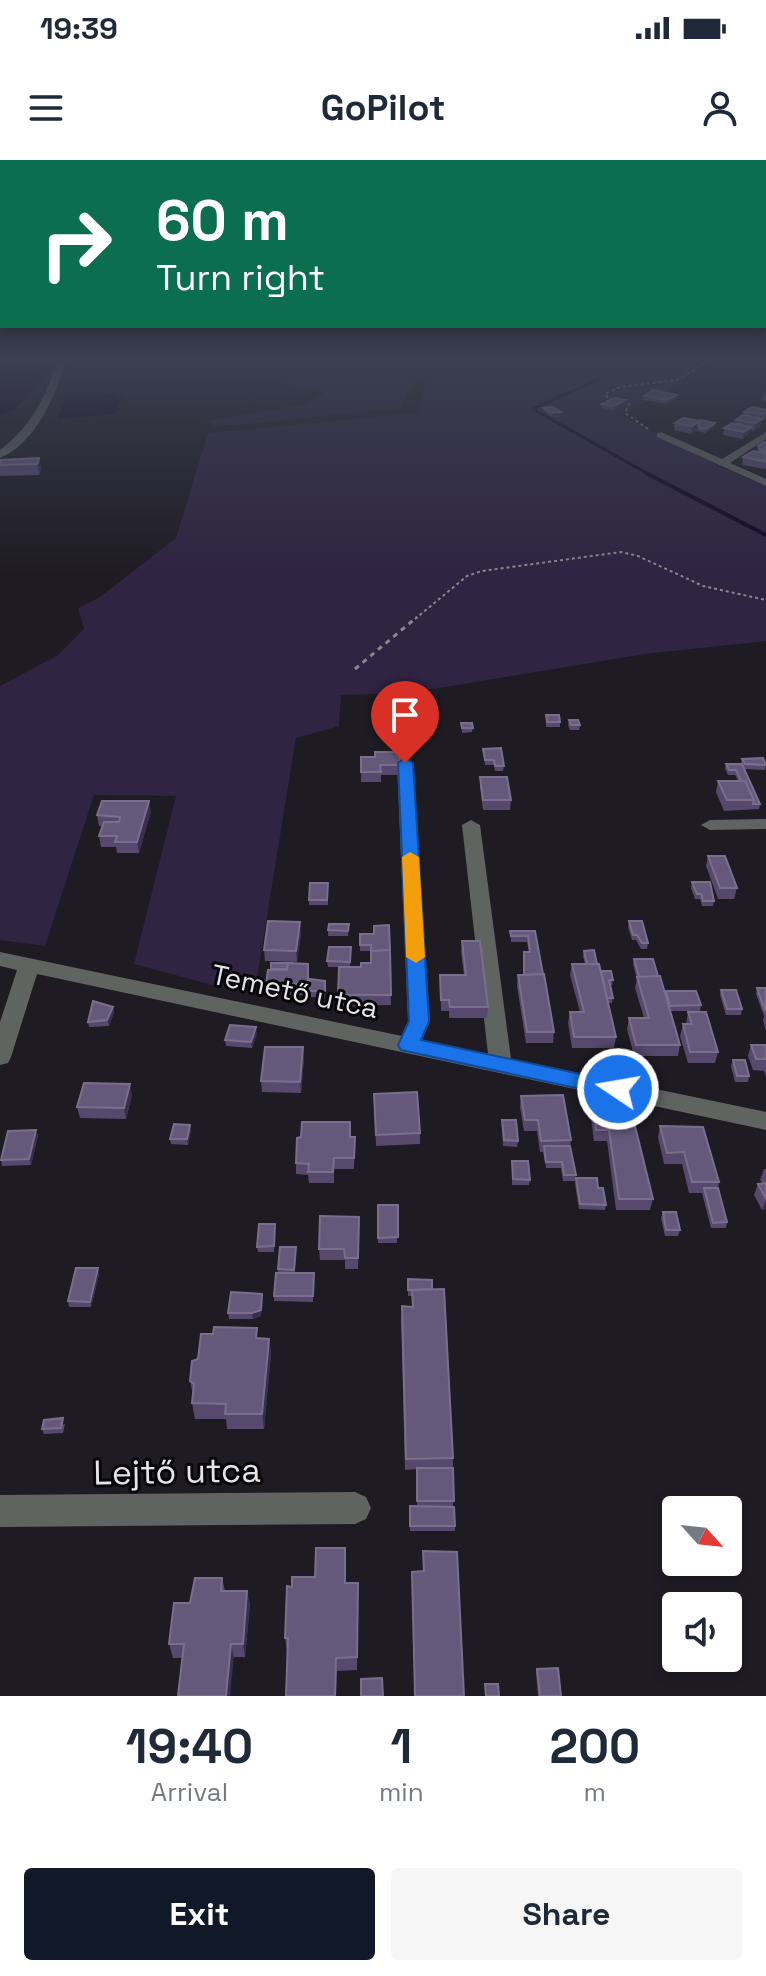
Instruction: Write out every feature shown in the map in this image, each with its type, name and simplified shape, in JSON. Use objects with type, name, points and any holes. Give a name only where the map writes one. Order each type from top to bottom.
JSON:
[{"type":"street","points":[[0,455],[24,432]]},
{"type":"street","points":[[661,435],[766,483]]},
{"type":"street","points":[[721,464],[766,435]]},
{"type":"street","points":[[405,763],[419,1021],[409,1045]]},
{"type":"street","points":[[710,825],[766,824]]},
{"type":"street","points":[[471,825],[500,1064]]},
{"type":"street","name":"Temető utca","points":[[0,959],[766,1121]]},
{"type":"street","points":[[0,1057],[29,965]]},
{"type":"street","name":"Lejtő utca","points":[[0,1511],[355,1508]]},
{"type":"path","points":[[655,432],[661,435]]},
{"type":"path","points":[[355,669],[453,586],[482,571],[621,552],[703,586],[766,600]]},
{"type":"shaded area","points":[[652,432],[766,486],[766,641],[645,654],[408,693],[341,695],[339,726],[296,738],[254,996],[134,964],[176,796],[94,795],[45,946],[0,940],[0,686],[58,655],[84,629],[78,608],[100,597],[176,538],[208,433]]},
{"type":"building","points":[[766,443],[766,451],[758,446]]},
{"type":"building","points":[[753,451],[766,453],[766,462],[743,457]]},
{"type":"building","points":[[39,458],[37,464],[0,465],[0,460]]},
{"type":"building","points":[[396,709],[407,709],[408,719],[397,719]]},
{"type":"building","points":[[546,715],[559,715],[560,722],[547,722]]},
{"type":"building","points":[[569,720],[578,720],[580,725],[571,725]]},
{"type":"building","points":[[461,723],[472,723],[473,728],[462,728]]},
{"type":"building","points":[[501,748],[504,766],[495,766],[494,760],[485,760],[483,749]]},
{"type":"building","points":[[375,752],[400,752],[400,765],[380,765],[381,772],[361,772],[361,757],[375,757]]},
{"type":"building","points":[[763,758],[766,765],[745,764],[742,759]]},
{"type":"building","points":[[726,764],[742,764],[760,804],[753,804],[745,781],[741,781],[736,770],[729,770]]},
{"type":"building","points":[[480,777],[507,777],[511,800],[483,800]]},
{"type":"building","points":[[718,781],[745,781],[754,800],[727,800]]},
{"type":"building","points":[[102,801],[149,801],[137,842],[115,842],[117,836],[99,836],[104,822],[119,822],[120,817],[97,815]]},
{"type":"building","points":[[708,856],[725,856],[737,888],[720,888]]},
{"type":"building","points":[[692,882],[710,882],[714,901],[703,901]]},
{"type":"building","points":[[310,883],[328,883],[327,900],[309,900]]},
{"type":"building","points":[[268,921],[300,922],[296,951],[264,950]]},
{"type":"building","points":[[629,921],[642,921],[648,943],[642,943],[637,935],[633,935]]},
{"type":"building","points":[[329,924],[349,924],[348,931],[328,930]]},
{"type":"building","points":[[389,925],[390,950],[371,951],[371,945],[360,945],[360,934],[374,934],[374,926]]},
{"type":"building","points":[[510,931],[535,931],[543,974],[524,975],[524,952],[530,952],[528,936],[511,936]]},
{"type":"building","points":[[462,941],[480,941],[488,1007],[450,1007],[449,1000],[441,1000],[440,975],[466,975]]},
{"type":"building","points":[[329,947],[351,947],[350,962],[327,961]]},
{"type":"building","points":[[390,950],[391,995],[338,995],[339,967],[361,967],[361,963],[371,963],[371,951]]},
{"type":"building","points":[[594,950],[597,964],[587,964],[584,951]]},
{"type":"building","points":[[634,959],[653,959],[658,976],[639,977]]},
{"type":"building","points":[[271,963],[288,963],[287,969],[271,969]]},
{"type":"building","points":[[288,963],[308,964],[308,984],[266,984],[268,970],[287,970]]},
{"type":"building","points":[[572,964],[599,964],[616,1037],[574,1037],[570,1012],[584,1012]]},
{"type":"building","points":[[601,971],[611,971],[613,980],[609,980],[613,998],[607,998]]},
{"type":"building","points":[[544,974],[554,1032],[527,1032],[518,975]]},
{"type":"building","points":[[660,976],[680,1045],[636,1045],[629,1018],[649,1018],[637,977]]},
{"type":"building","points":[[310,979],[325,981],[325,991],[309,991]]},
{"type":"building","points":[[757,988],[766,988],[765,1011]]},
{"type":"building","points":[[721,990],[736,990],[742,1009],[727,1009]]},
{"type":"building","points":[[666,991],[696,991],[701,1005],[670,1006]]},
{"type":"building","points":[[93,1001],[113,1007],[107,1020],[88,1022]]},
{"type":"building","points":[[688,1012],[706,1012],[718,1052],[690,1052],[683,1024],[692,1024]]},
{"type":"building","points":[[230,1025],[256,1027],[251,1042],[225,1040]]},
{"type":"building","points":[[751,1045],[766,1045],[766,1059],[756,1059]]},
{"type":"building","points":[[265,1047],[303,1047],[300,1082],[261,1081]]},
{"type":"building","points":[[733,1060],[745,1060],[749,1076],[737,1076]]},
{"type":"building","points":[[84,1083],[130,1084],[124,1108],[77,1107]]},
{"type":"building","points":[[417,1092],[420,1133],[376,1135],[374,1094]]},
{"type":"building","points":[[563,1095],[571,1140],[541,1141],[538,1120],[525,1120],[521,1096]]},
{"type":"building","points":[[593,1108],[631,1110],[653,1199],[619,1199],[609,1130],[596,1130]]},
{"type":"building","points":[[502,1120],[516,1120],[518,1141],[504,1140]]},
{"type":"building","points":[[302,1122],[350,1122],[350,1137],[355,1137],[354,1158],[334,1158],[333,1172],[308,1172],[309,1164],[296,1163],[297,1138],[301,1137]]},
{"type":"building","points":[[174,1124],[190,1125],[187,1139],[170,1139]]},
{"type":"building","points":[[660,1126],[703,1127],[719,1182],[692,1182],[684,1152],[667,1153]]},
{"type":"building","points":[[36,1130],[29,1159],[1,1160],[8,1131]]},
{"type":"building","points":[[544,1146],[570,1146],[576,1175],[564,1175],[562,1162],[546,1162]]},
{"type":"building","points":[[512,1161],[528,1161],[530,1180],[513,1179]]},
{"type":"building","points":[[576,1178],[597,1178],[598,1188],[603,1188],[606,1205],[580,1204]]},
{"type":"building","points":[[766,1183],[766,1199],[758,1184]]},
{"type":"building","points":[[704,1188],[718,1188],[727,1222],[713,1223]]},
{"type":"building","points":[[378,1205],[398,1205],[398,1237],[378,1238]]},
{"type":"building","points":[[663,1212],[676,1212],[680,1230],[666,1230]]},
{"type":"building","points":[[320,1216],[359,1217],[358,1258],[345,1258],[344,1249],[319,1249]]},
{"type":"building","points":[[259,1224],[275,1224],[274,1246],[257,1247]]},
{"type":"building","points":[[280,1247],[296,1247],[294,1270],[278,1269]]},
{"type":"building","points":[[76,1268],[98,1268],[90,1302],[68,1301]]},
{"type":"building","points":[[276,1273],[314,1273],[313,1296],[274,1296]]},
{"type":"building","points":[[408,1279],[432,1280],[432,1289],[408,1290]]},
{"type":"building","points":[[444,1289],[453,1458],[406,1459],[402,1306],[413,1307],[412,1290]]},
{"type":"building","points":[[231,1292],[262,1294],[261,1310],[228,1313]]},
{"type":"building","points":[[214,1327],[257,1328],[256,1338],[269,1339],[262,1414],[225,1414],[226,1404],[192,1403],[192,1361],[198,1359],[201,1334],[213,1334]]},
{"type":"building","points":[[63,1418],[61,1428],[42,1429],[44,1420]]},
{"type":"building","points":[[417,1468],[453,1468],[454,1501],[417,1501]]},
{"type":"building","points":[[410,1506],[454,1507],[455,1526],[410,1526]]},
{"type":"building","points":[[316,1548],[345,1548],[345,1583],[358,1583],[357,1657],[336,1658],[335,1696],[286,1696],[287,1586],[292,1587],[292,1577],[315,1577]]},
{"type":"building","points":[[423,1551],[457,1552],[464,1696],[415,1696],[412,1572],[424,1571]]},
{"type":"building","points":[[195,1578],[222,1578],[221,1591],[247,1591],[243,1644],[231,1644],[226,1696],[178,1696],[184,1644],[169,1644],[174,1603],[190,1603]]},
{"type":"building","points":[[558,1668],[561,1696],[540,1696],[537,1669]]},
{"type":"building","points":[[382,1678],[383,1696],[361,1696],[361,1679]]},
{"type":"building","points":[[485,1684],[498,1684],[499,1696],[486,1696]]},
{"type":"waterway","points":[[573,432],[650,475]]},
{"type":"waterway","points":[[646,473],[766,535]]},
{"type":"slow traffic","points":[[410,857],[416,957]]},
{"type":"route","points":[[405,763],[419,1021],[409,1045],[618,1089]]}]
